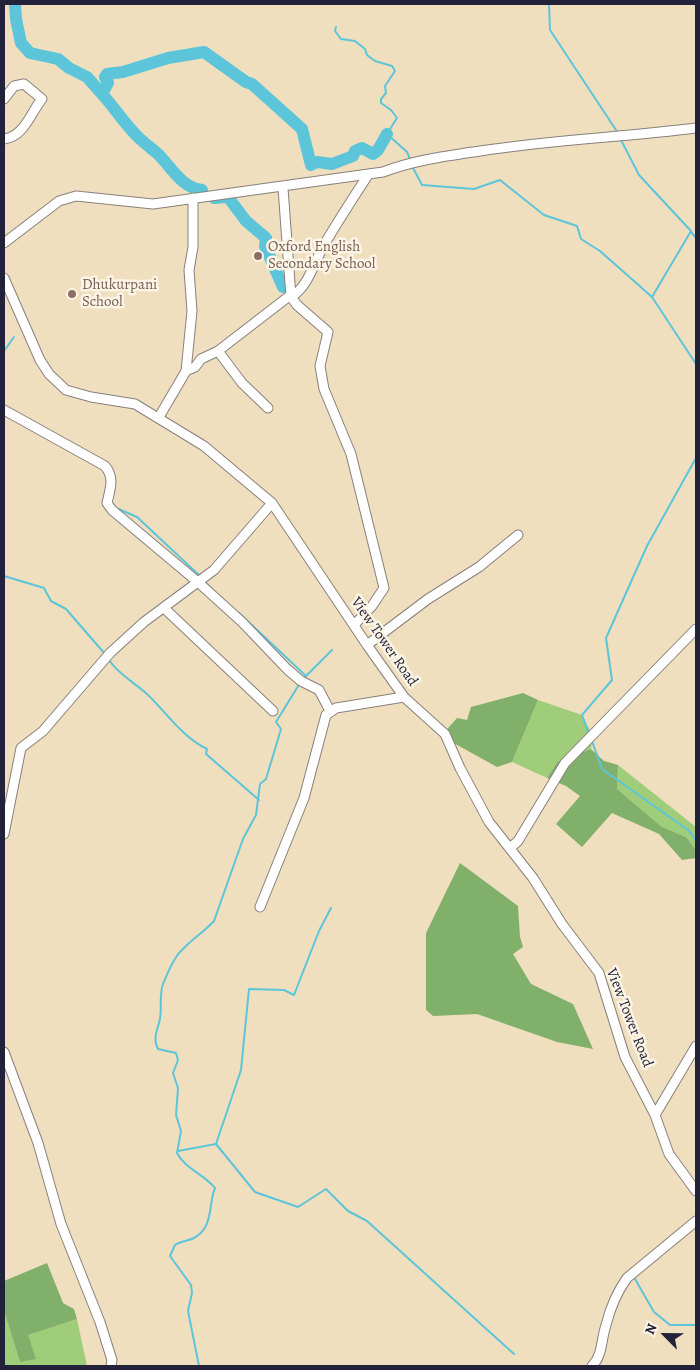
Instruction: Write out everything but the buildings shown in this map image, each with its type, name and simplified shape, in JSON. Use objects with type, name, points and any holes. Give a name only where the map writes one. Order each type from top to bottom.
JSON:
[{"type":"street","points":[[4,99],[14,86],[24,84],[42,99],[24,125],[12,137],[4,139]]},
{"type":"street","points":[[4,243],[59,201],[76,196],[153,204],[283,188],[368,175],[411,162],[523,144],[624,137],[696,128]]},
{"type":"street","points":[[186,371],[195,367],[201,359],[218,351],[288,296],[291,297],[300,292],[323,247],[368,175]]},
{"type":"street","points":[[283,188],[291,297],[297,305],[328,332],[320,366],[324,389],[351,454],[384,588],[372,606],[354,624]]},
{"type":"street","points":[[159,417],[186,371],[192,311],[189,270],[193,247],[193,198]]},
{"type":"street","name":"View Tower Road","points":[[4,278],[40,360],[50,374],[66,390],[90,397],[135,404],[159,417],[204,446],[272,503],[354,624],[366,646],[404,697],[445,734],[460,768],[489,822],[510,848],[599,973],[625,1056],[655,1115],[669,1154],[696,1191]]},
{"type":"street","points":[[218,351],[242,383],[268,408]]},
{"type":"street","points":[[4,410],[105,466],[111,474],[112,481],[107,503],[112,510],[242,622],[287,669],[301,681],[319,690],[330,710]]},
{"type":"street","points":[[4,834],[21,748],[43,731],[110,653],[144,622],[214,570],[272,503]]},
{"type":"street","points":[[366,646],[428,599],[479,567],[518,535]]},
{"type":"street","points":[[164,608],[273,711]]},
{"type":"street","points":[[510,848],[518,841],[565,764],[696,629]]},
{"type":"street","points":[[330,710],[404,697]]},
{"type":"street","points":[[260,907],[304,798],[316,760],[320,732],[330,710]]},
{"type":"street","points":[[655,1115],[696,1046]]},
{"type":"street","points":[[4,1052],[38,1143],[61,1224],[100,1322],[112,1360],[111,1366]]},
{"type":"street","points":[[592,1366],[601,1349],[605,1326],[617,1296],[627,1278],[696,1221]]},
{"type":"green space","points":[[523,693],[538,700],[512,762],[497,767],[441,736],[457,718],[467,720],[471,707]]},
{"type":"green space","points":[[538,700],[582,715],[593,736],[591,749],[557,762],[547,778],[512,762]]},
{"type":"green space","points":[[591,749],[604,761],[618,765],[617,789],[662,827],[686,837],[696,850],[696,858],[682,860],[659,834],[612,813],[582,847],[556,824],[580,796],[566,786],[547,778],[557,762]]},
{"type":"green space","points":[[618,765],[696,827],[696,850],[686,837],[662,827],[617,789]]},
{"type":"green space","points":[[460,863],[518,906],[520,937],[523,947],[513,954],[531,984],[573,1004],[593,1049],[557,1042],[477,1014],[433,1016],[426,1010],[426,933]]},
{"type":"green space","points":[[47,1263],[63,1303],[74,1309],[77,1319],[28,1335],[36,1359],[20,1362],[4,1311],[4,1281]]},
{"type":"green space","points":[[4,1311],[20,1362],[27,1335],[77,1319],[87,1366],[4,1366]]},
{"type":"waterway","points":[[15,4],[21,43],[30,53],[58,59],[69,68],[87,77],[102,94]]},
{"type":"waterway","points":[[549,4],[550,30],[618,133]]},
{"type":"waterway","points":[[336,27],[335,31],[341,39],[355,41],[365,49],[367,55],[375,61],[392,66],[395,71],[385,86],[386,93],[381,99],[381,103],[391,110],[397,118],[387,134],[407,152],[410,159]]},
{"type":"waterway","points":[[202,190],[188,185],[177,176],[158,154],[128,126],[102,94],[108,83],[105,77],[107,74],[123,72],[168,58],[204,52],[246,82],[252,84],[302,129],[311,165],[317,162],[332,164],[353,156],[355,151],[362,148],[373,154],[378,150],[387,134]]},
{"type":"waterway","points":[[621,140],[639,175],[691,231],[652,297],[696,364]]},
{"type":"waterway","points":[[412,166],[422,185],[474,189],[500,180],[544,215],[577,226],[581,239],[600,251],[652,297]]},
{"type":"waterway","points":[[214,198],[228,197],[246,221],[266,238],[265,246],[283,287]]},
{"type":"waterway","points":[[691,232],[696,238]]},
{"type":"waterway","points":[[4,351],[14,337]]},
{"type":"waterway","points":[[589,734],[582,715],[612,680],[606,638],[647,546],[696,458]]},
{"type":"waterway","points":[[114,507],[137,517],[201,577]]},
{"type":"waterway","points":[[4,576],[44,588],[51,601],[66,609],[105,654]]},
{"type":"waterway","points":[[204,581],[215,592]]},
{"type":"waterway","points":[[239,613],[306,676]]},
{"type":"waterway","points":[[303,679],[332,650]]},
{"type":"waterway","points":[[109,660],[122,674],[147,694],[182,731],[207,749],[206,754],[259,800]]},
{"type":"waterway","points":[[199,1366],[188,1311],[192,1293],[191,1285],[170,1256],[175,1245],[194,1238],[205,1228],[215,1188],[180,1159],[177,1153],[181,1131],[176,1115],[178,1088],[173,1073],[178,1060],[176,1053],[158,1049],[156,1045],[156,1034],[161,1015],[161,992],[176,957],[214,921],[243,839],[256,815],[260,784],[266,779],[281,729],[276,722],[300,683]]},
{"type":"waterway","points":[[592,741],[602,769],[688,830],[696,840]]},
{"type":"waterway","points":[[178,1151],[216,1144],[241,1070],[249,989],[284,990],[294,995],[319,931],[331,908]]},
{"type":"waterway","points":[[216,1144],[255,1192],[298,1207],[326,1189],[348,1211],[367,1221],[514,1354]]},
{"type":"waterway","points":[[635,1279],[654,1312],[670,1325],[696,1325]]},
{"type":"place","name":"Oxford English Secondary School","points":[[258,256]]},
{"type":"place","name":"Dhukurpani School","points":[[72,294]]}]
